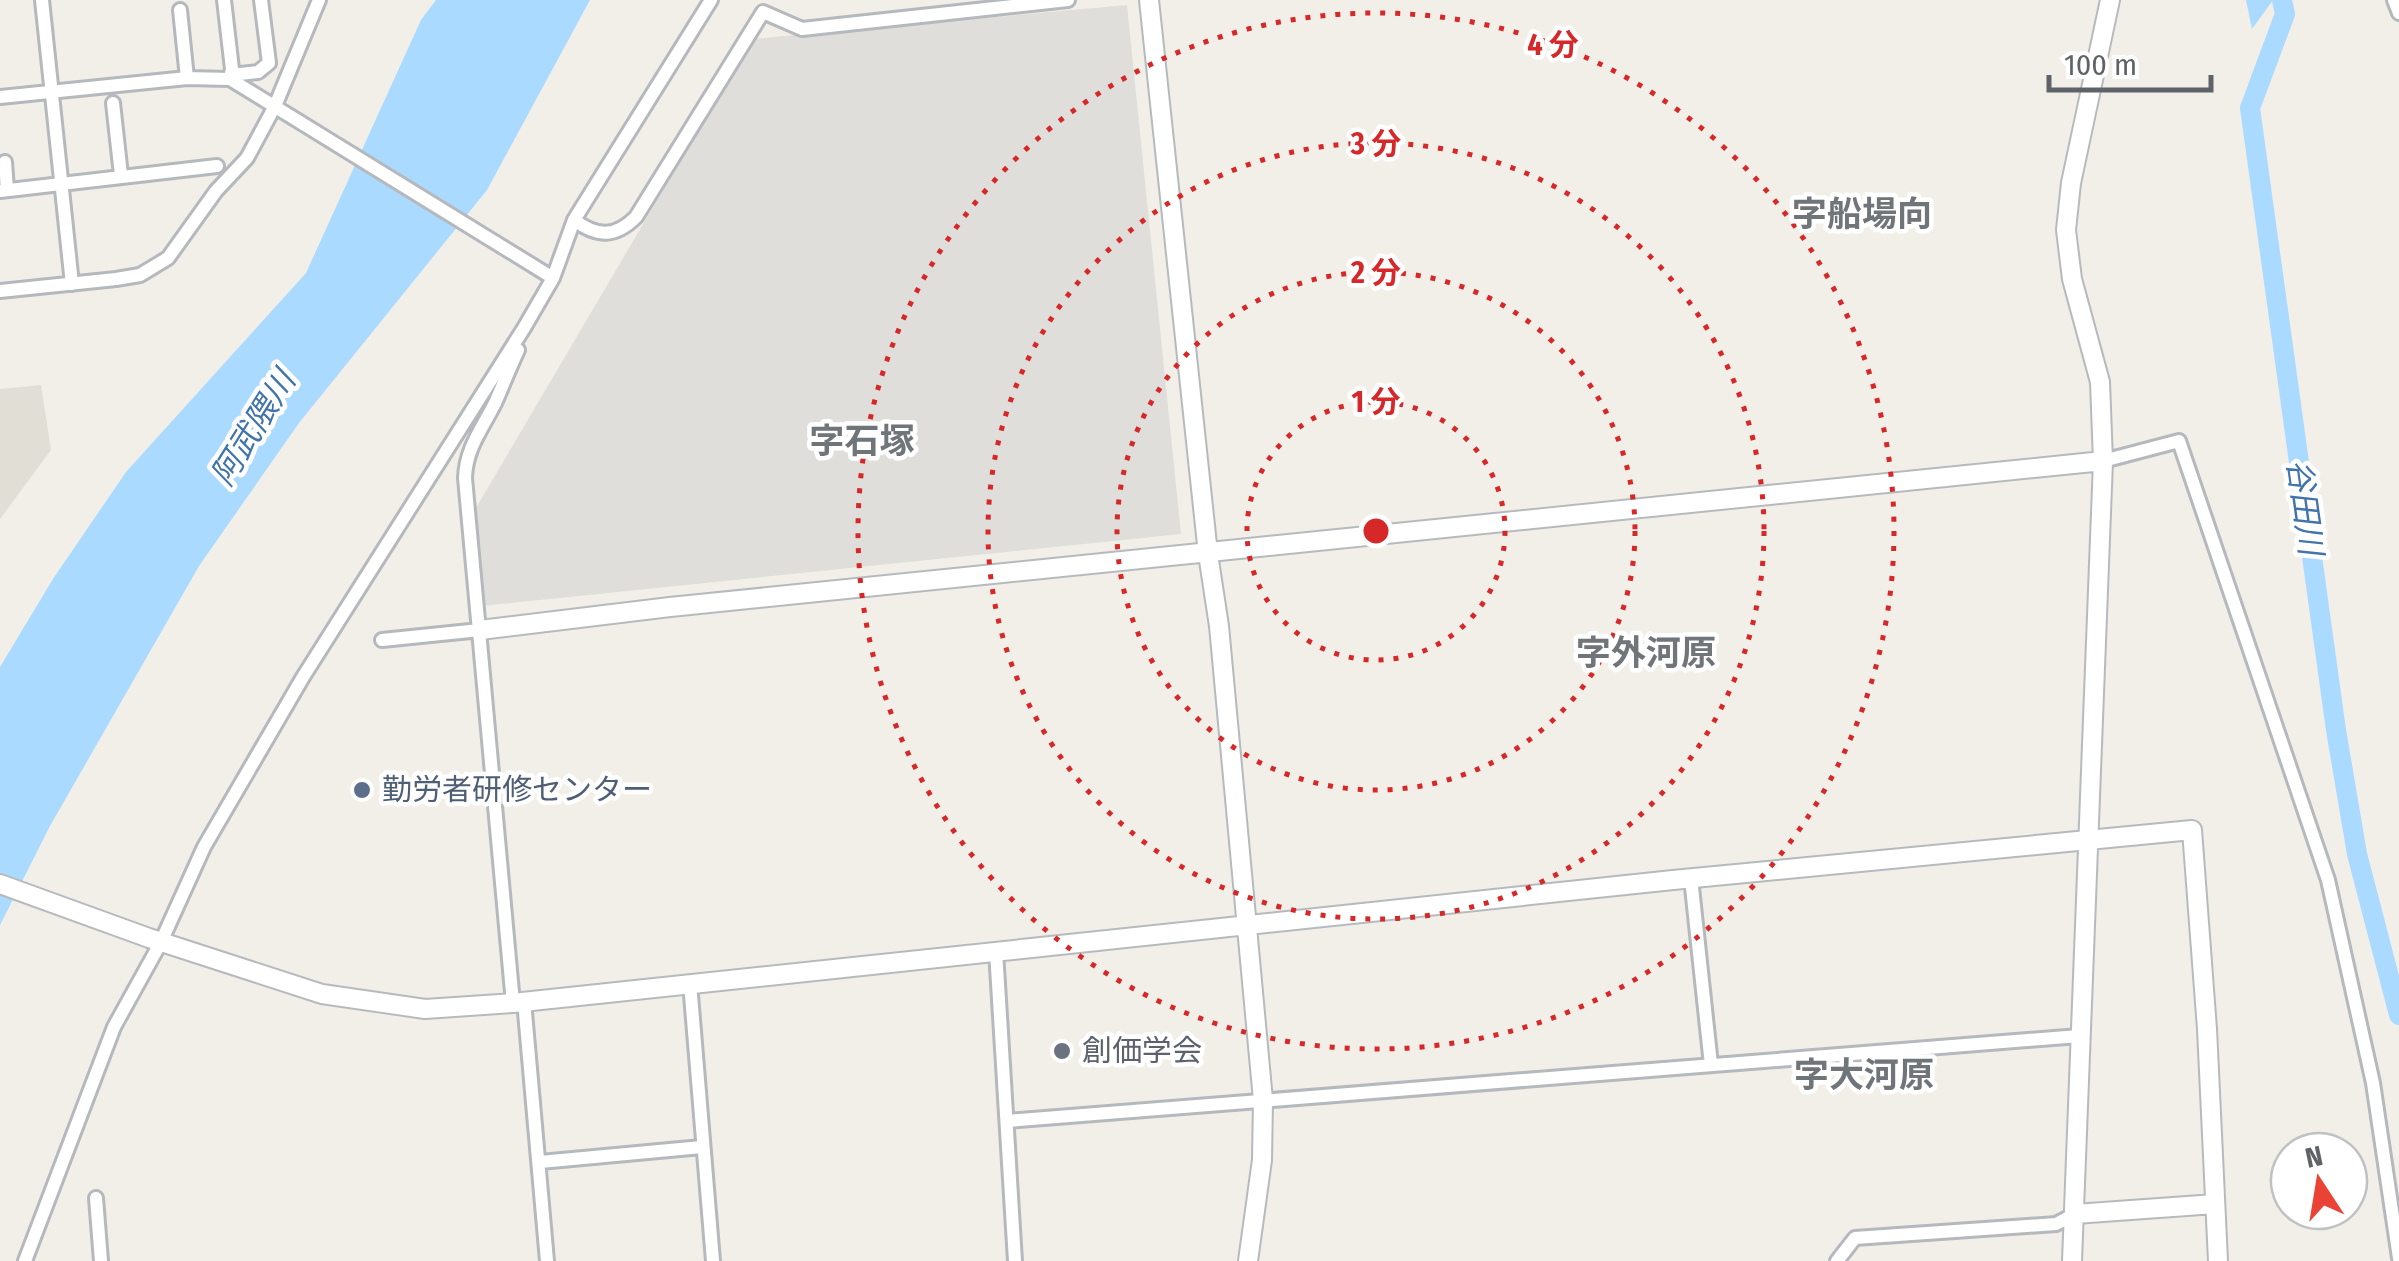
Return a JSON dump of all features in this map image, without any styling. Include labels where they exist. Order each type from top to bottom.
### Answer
[{"type":"street","points":[[42,0],[72,284]]},
{"type":"street","points":[[224,0],[230,77]]},
{"type":"street","points":[[0,97],[258,72],[268,63],[261,0]]},
{"type":"street","points":[[0,291],[140,275],[168,258],[281,111],[319,0]]},
{"type":"street","points":[[24,1261],[114,1027],[204,846],[303,677],[524,328],[574,220],[710,0]]},
{"type":"street","points":[[574,220],[590,231],[609,235],[636,217],[763,12],[802,29],[1068,0]]},
{"type":"street","points":[[1149,0],[1219,626],[1263,1100],[1262,1160],[1248,1261]]},
{"type":"street","points":[[2072,1261],[2102,461],[2100,382],[2072,279],[2066,230],[2071,183],[2110,0]]},
{"type":"street","points":[[2394,0],[2399,13]]},
{"type":"street","points":[[180,10],[188,78]]},
{"type":"street","points":[[230,77],[548,275]]},
{"type":"street","points":[[113,102],[121,176]]},
{"type":"street","points":[[5,162],[4,190],[217,166]]},
{"type":"street","points":[[524,328],[519,347],[466,461],[467,515],[518,1002],[540,1162],[546,1261]]},
{"type":"street","points":[[382,640],[670,607],[2102,461],[2179,440],[2328,880],[2373,1083],[2399,1258]]},
{"type":"street","points":[[0,884],[322,994],[424,1008],[518,1002],[1691,878],[2192,830],[2218,1261]]},
{"type":"street","points":[[1691,878],[1711,1065]]},
{"type":"street","points":[[996,951],[1015,1261]]},
{"type":"street","points":[[690,983],[713,1261]]},
{"type":"street","points":[[1007,1121],[2078,1036]]},
{"type":"street","points":[[540,1162],[702,1147]]},
{"type":"street","points":[[96,1198],[101,1261]]},
{"type":"street","points":[[1837,1261],[1854,1238],[2056,1224],[2075,1214],[2215,1204]]},
{"type":"shaded area","points":[[1127,5],[1181,534],[481,606],[473,513],[752,39]]},
{"type":"shaded area","points":[[41,385],[51,450],[0,519],[0,389]]},
{"type":"water","name":"阿武隈川","points":[[436,0],[590,0],[487,190],[299,423],[199,566],[50,826],[0,925],[0,667],[53,579],[126,472],[306,273],[421,20]]},
{"type":"water","points":[[2246,0],[2273,0],[2252,29]]},
{"type":"waterway","name":"谷田川","points":[[2282,0],[2285,14],[2250,108],[2336,730],[2357,854],[2399,1015]]},
{"type":"place","name":"勤労者研修センター","points":[[362,790]]},
{"type":"place","name":"創価学会","points":[[1062,1051]]},
{"type":"district","name":"字船場向","points":[[1862,214]]},
{"type":"district","name":"字石塚","points":[[862,441]]},
{"type":"district","name":"字外河原","points":[[1646,653]]},
{"type":"district","name":"字大河原","points":[[1864,1075]]}]
